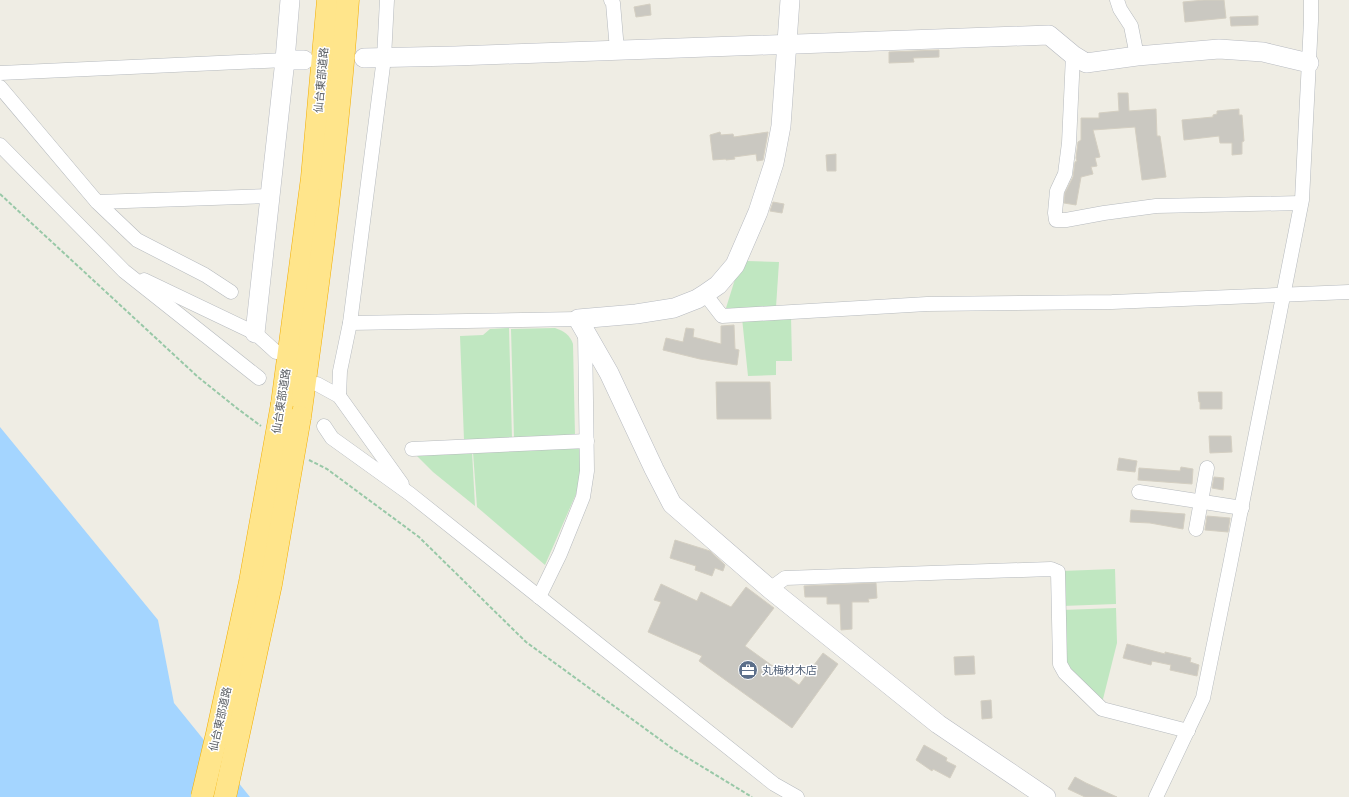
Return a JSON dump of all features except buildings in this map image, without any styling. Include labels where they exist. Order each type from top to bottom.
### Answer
[{"type":"highway","name":"仙台東部道路","points":[[202,797],[250,582],[282,404],[312,178],[328,0]]},
{"type":"highway","name":"仙台東部道路","points":[[225,797],[271,584],[300,417],[332,177],[343,69],[348,0]]},
{"type":"street","points":[[255,333],[285,60],[290,0]]},
{"type":"street","points":[[339,396],[340,370],[350,322],[384,58],[388,0]]},
{"type":"street","points":[[611,0],[613,3],[617,50]]},
{"type":"street","points":[[350,322],[582,324],[674,308],[697,300],[718,285],[735,265],[758,212],[774,163],[782,126],[790,0]]},
{"type":"street","points":[[1117,0],[1120,9],[1131,26],[1137,56]]},
{"type":"street","points":[[1156,797],[1203,698],[1242,508],[1301,203],[1311,21],[1310,0]]},
{"type":"street","points":[[364,58],[1049,35],[1073,55],[1086,63],[1137,56],[1219,49],[1263,52],[1309,63]]},
{"type":"street","points":[[1073,55],[1069,143],[1065,174],[1057,191],[1055,213],[1056,220],[1066,220],[1156,206],[1301,203]]},
{"type":"street","points":[[0,73],[304,60]]},
{"type":"street","points":[[0,87],[97,202],[137,240],[204,275],[231,292]]},
{"type":"street","points":[[0,145],[124,270],[259,378]]},
{"type":"street","points":[[97,202],[270,196]]},
{"type":"street","points":[[124,270],[255,333],[276,352]]},
{"type":"street","points":[[705,294],[722,316],[927,304],[1112,302],[1349,292]]},
{"type":"street","points":[[539,597],[560,553],[583,497],[587,471],[587,441],[582,324]]},
{"type":"street","points":[[582,324],[609,373],[672,504],[770,588],[938,724],[1046,797]]},
{"type":"street","points":[[317,384],[339,396],[410,494]]},
{"type":"street","points":[[324,426],[332,438],[410,494],[774,784],[797,797]]},
{"type":"street","points":[[412,449],[587,441]]},
{"type":"street","points":[[1196,529],[1207,468]]},
{"type":"street","points":[[1140,492],[1242,508]]},
{"type":"street","points":[[770,588],[785,578],[1051,569],[1058,572],[1060,664],[1065,673],[1102,709],[1188,731]]},
{"type":"path","points":[[0,194],[198,377],[262,427]]},
{"type":"path","points":[[304,457],[310,462],[327,469],[419,538],[526,642],[673,748],[752,797]]},
{"type":"green space","points":[[747,261],[779,262],[776,307],[730,310],[726,308],[736,276]]},
{"type":"green space","points":[[791,316],[792,361],[776,361],[776,375],[748,376],[742,318]]},
{"type":"green space","points":[[509,328],[512,439],[464,440],[460,336],[483,335],[490,329]]},
{"type":"green space","points":[[555,328],[566,334],[573,344],[575,436],[514,438],[511,329]]},
{"type":"green space","points":[[576,448],[581,450],[580,478],[576,494],[545,565],[477,507],[473,452]]},
{"type":"green space","points":[[472,452],[475,506],[433,472],[415,454]]},
{"type":"green space","points":[[1115,569],[1116,604],[1062,606],[1061,571]]},
{"type":"green space","points":[[1116,608],[1117,643],[1102,703],[1066,667],[1062,610]]},
{"type":"water","points":[[0,427],[158,620],[174,703],[250,797],[0,797]]},
{"type":"place","name":"丸梅材木店","points":[[748,670]]}]
